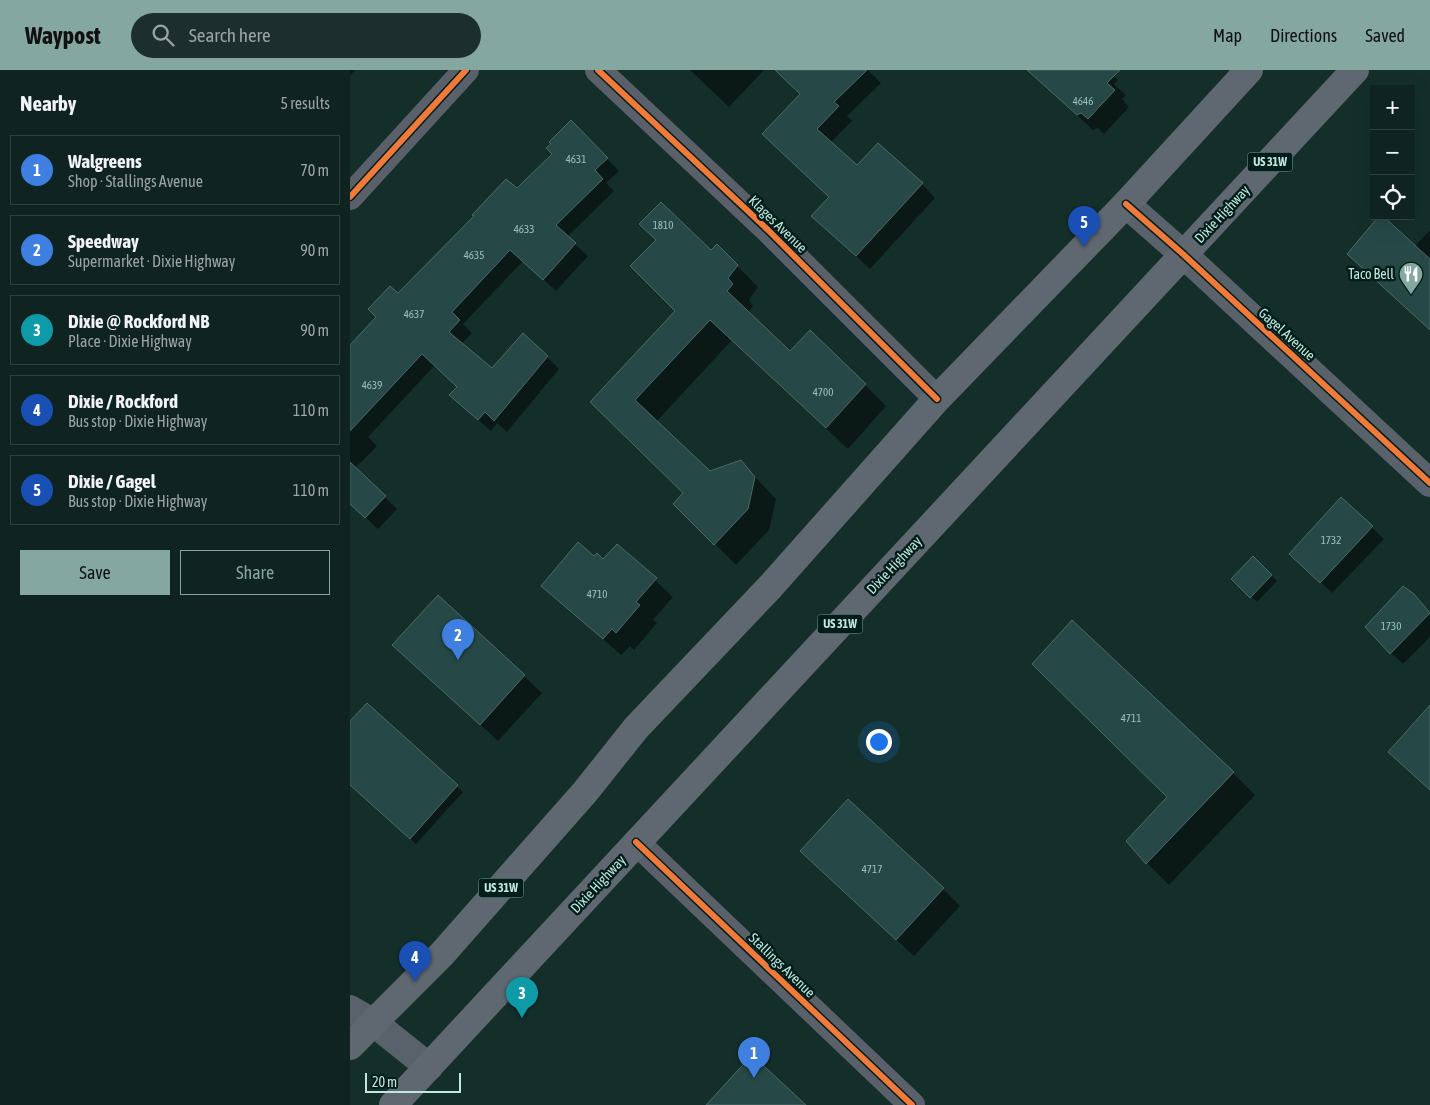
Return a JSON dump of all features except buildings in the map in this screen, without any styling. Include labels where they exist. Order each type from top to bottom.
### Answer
[{"type":"main road","name":"US 31W","points":[[350,1046],[472,921],[585,792],[636,728],[772,586],[937,399],[1126,204],[1249,70]]},
{"type":"main road","name":"Dixie Highway","points":[[393,1105],[1355,70]]},
{"type":"street","points":[[350,197],[466,70]]},
{"type":"street","name":"Klages Avenue","points":[[598,70],[768,230],[937,399]]},
{"type":"street","name":"Gagel Avenue","points":[[1126,204],[1184,255],[1430,483]]},
{"type":"street","name":"Stallings Avenue","points":[[636,842],[912,1105]]},
{"type":"street","points":[[350,1009],[374,1023],[429,1067]]},
{"type":"cycle path","points":[[350,197],[466,70]]},
{"type":"cycle path","points":[[598,70],[768,230],[937,399]]},
{"type":"cycle path","points":[[1126,204],[1184,255],[1430,483]]},
{"type":"cycle path","points":[[636,842],[912,1105]]},
{"type":"place","name":"Dixie / Gagel","points":[[1084,247]]},
{"type":"place","name":"Taco Bell","points":[[1411,295]]},
{"type":"place","name":"Speedway","points":[[458,660]]},
{"type":"place","name":"Dixie / Rockford","points":[[415,982]]},
{"type":"place","name":"Dixie @ Rockford NB","points":[[522,1018]]},
{"type":"place","name":"Walgreens","points":[[754,1078]]}]
